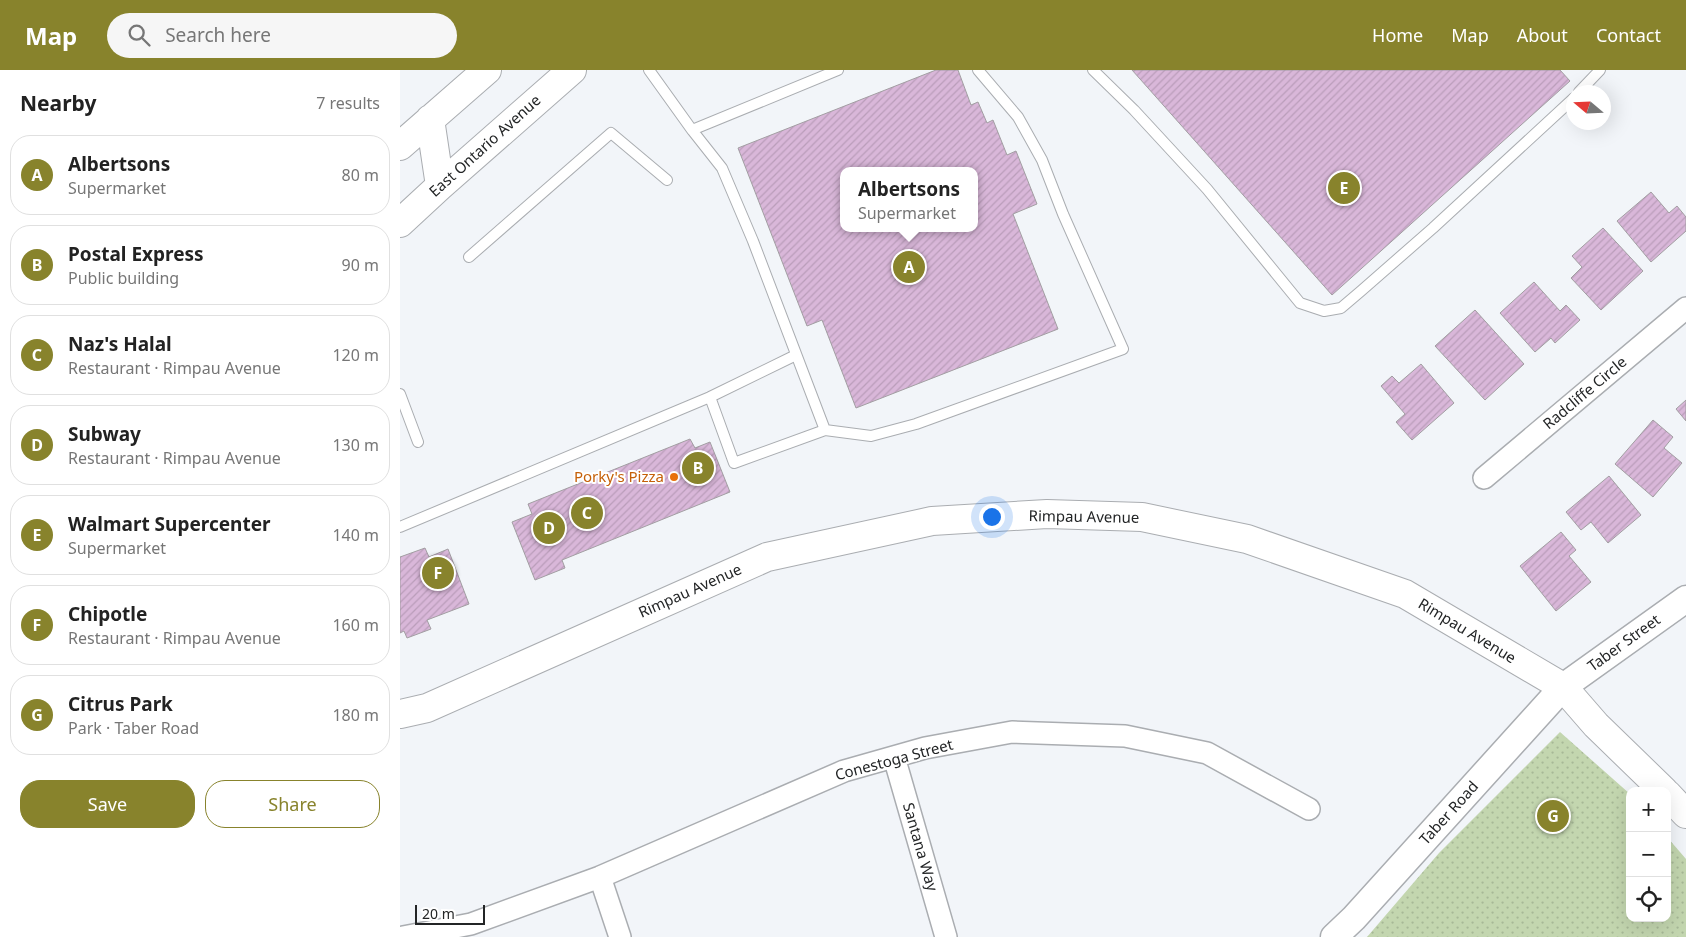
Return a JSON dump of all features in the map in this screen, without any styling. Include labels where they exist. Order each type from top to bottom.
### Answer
[{"type":"main road","points":[[400,146],[487,70]]},
{"type":"main road","name":"East Ontario Avenue","points":[[400,223],[572,70]]},
{"type":"main road","points":[[430,119],[440,186]]},
{"type":"main road","name":"Rimpau Avenue","points":[[400,714],[426,708],[767,557],[932,521],[1047,514],[1142,517],[1248,539],[1405,594],[1562,687],[1596,725],[1660,787]]},
{"type":"main road","points":[[1671,798],[1686,814]]},
{"type":"street","name":"Radcliffe Circle","points":[[1484,478],[1686,308]]},
{"type":"street","name":"Taber Street","points":[[1562,687],[1686,599]]},
{"type":"street","name":"Taber Road","points":[[1334,937],[1354,918],[1562,687]]},
{"type":"street","name":"Conestoga Street","points":[[403,937],[471,924],[600,878],[844,771],[925,748],[1012,732],[1125,736],[1207,753],[1309,809]]},
{"type":"street","name":"Santana Way","points":[[894,757],[946,937]]},
{"type":"street","points":[[600,878],[620,937]]},
{"type":"lane","points":[[649,70],[722,168],[753,241],[825,430]]},
{"type":"lane","points":[[692,130],[838,70]]},
{"type":"lane","points":[[710,396],[734,463],[825,430],[871,436],[916,424],[1123,349],[1063,214],[1042,160],[1018,117],[978,70]]},
{"type":"lane","points":[[1093,70],[1134,110],[1207,189],[1300,303],[1324,310],[1341,308],[1433,228],[1566,105]]},
{"type":"lane","points":[[1586,85],[1600,70]]},
{"type":"lane","points":[[469,257],[611,133],[667,180]]},
{"type":"lane","points":[[400,528],[710,396],[796,356]]},
{"type":"lane","points":[[400,394],[418,442]]},
{"type":"green space","points":[[1560,732],[1626,790],[1626,922],[1671,922],[1671,842],[1686,859],[1686,937],[1367,937],[1439,853]]},
{"type":"building","points":[[936,70],[958,70],[971,105],[978,102],[987,123],[993,120],[1007,155],[1016,151],[1037,204],[1013,214],[1058,329],[856,408],[822,320],[807,326],[738,148]]},
{"type":"building","points":[[1132,70],[1560,70],[1570,81],[1332,295]]},
{"type":"building","points":[[1651,192],[1669,213],[1677,206],[1686,217],[1686,231],[1651,262],[1617,221]]},
{"type":"building","points":[[1603,228],[1643,271],[1601,310],[1571,278],[1582,267],[1572,256]]},
{"type":"building","points":[[1534,282],[1560,311],[1566,305],[1580,320],[1555,343],[1551,338],[1535,352],[1500,313]]},
{"type":"building","points":[[1475,310],[1524,364],[1485,400],[1435,346]]},
{"type":"building","points":[[1421,364],[1454,403],[1412,440],[1396,422],[1405,414],[1381,386],[1392,376],[1399,383]]},
{"type":"building","points":[[1686,400],[1686,421],[1676,409]]},
{"type":"building","points":[[1653,420],[1673,437],[1664,448],[1682,463],[1653,497],[1615,464]]},
{"type":"building","points":[[690,439],[695,448],[710,442],[730,492],[562,560],[565,568],[535,580],[512,522],[532,514],[528,504]]},
{"type":"building","points":[[1609,476],[1641,515],[1608,543],[1591,522],[1581,530],[1566,512]]},
{"type":"building","points":[[1561,532],[1576,550],[1569,556],[1591,582],[1556,611],[1520,566]]},
{"type":"building","points":[[425,548],[429,557],[448,549],[469,604],[427,620],[431,629],[407,638],[404,631],[400,633],[400,557]]},
{"type":"place","name":"Walmart Supercenter","points":[[1344,188]]},
{"type":"place","name":"Albertsons","points":[[909,267]]},
{"type":"place","name":"Postal Express","points":[[698,468]]},
{"type":"place","name":"Porky's Pizza","points":[[674,477]]},
{"type":"place","name":"Naz's Halal","points":[[587,513]]},
{"type":"place","name":"Subway","points":[[549,528]]},
{"type":"place","name":"Chipotle","points":[[438,573]]},
{"type":"place","name":"Citrus Park","points":[[1553,816]]}]
